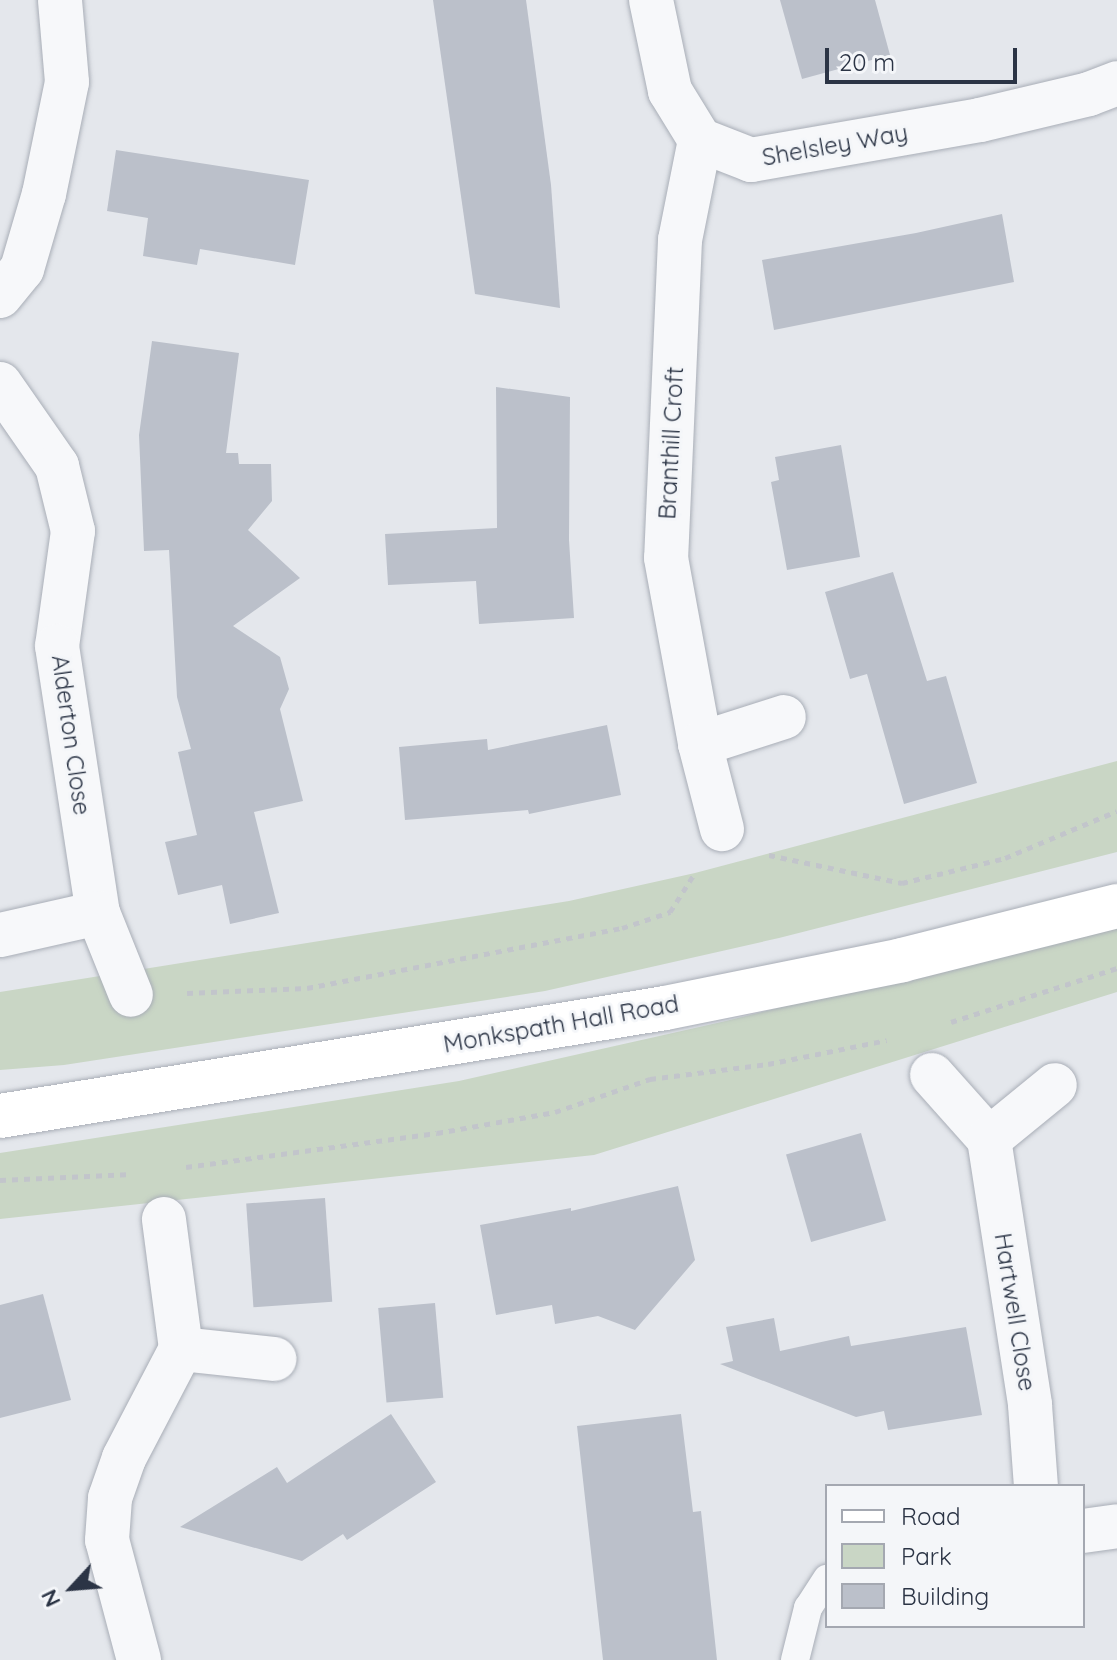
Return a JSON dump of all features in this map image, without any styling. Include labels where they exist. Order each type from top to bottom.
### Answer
[{"type":"street","points":[[0,296],[22,269],[44,194],[67,82],[60,0]]},
{"type":"street","points":[[651,0],[670,91],[700,140]]},
{"type":"street","name":"Shelsley Way","points":[[700,140],[751,160],[980,120],[1089,94],[1117,83]]},
{"type":"street","name":"Branthill Croft","points":[[700,140],[680,240],[666,558],[700,744],[730,839]]},
{"type":"street","name":"Alderton Close","points":[[0,384],[57,466],[73,531],[57,646],[98,913],[131,995]]},
{"type":"street","points":[[700,744],[784,717]]},
{"type":"street","name":"Monkspath Hall Road","points":[[0,1116],[665,1008],[902,960],[1117,906]]},
{"type":"street","points":[[0,935],[98,913]]},
{"type":"street","points":[[932,1075],[989,1139],[1055,1085]]},
{"type":"street","name":"Hartwell Close","points":[[989,1139],[1030,1405],[1036,1484]]},
{"type":"street","points":[[139,1660],[107,1540],[110,1498],[124,1458],[181,1349],[164,1219]]},
{"type":"street","points":[[181,1349],[274,1359]]},
{"type":"street","points":[[1085,1531],[1117,1526]]},
{"type":"lane","points":[[795,1660],[808,1608],[825,1582]]},
{"type":"path","points":[[131,995],[307,988],[622,928],[670,912],[695,873],[730,839],[902,883],[1005,858],[1117,811]]},
{"type":"path","points":[[941,1026],[1117,968]]},
{"type":"path","points":[[170,1169],[511,1120],[555,1112],[650,1079],[768,1064],[898,1038]]},
{"type":"path","points":[[0,1180],[138,1173],[164,1219]]},
{"type":"green space","points":[[1117,761],[1117,852],[779,938],[545,991],[64,1065],[0,1070],[0,992],[569,901],[695,873]]},
{"type":"green space","points":[[1117,922],[1117,992],[594,1155],[0,1219],[0,1153],[459,1081],[726,1021]]},
{"type":"building","points":[[433,0],[526,0],[551,185],[560,308],[475,294]]},
{"type":"building","points":[[780,0],[875,0],[890,55],[802,79]]},
{"type":"building","points":[[116,150],[309,180],[295,265],[200,249],[197,265],[143,256],[148,218],[107,211]]},
{"type":"building","points":[[1002,214],[1014,282],[774,330],[762,260],[916,233]]},
{"type":"building","points":[[152,341],[239,353],[226,453],[238,453],[239,464],[271,464],[272,501],[248,530],[300,578],[233,626],[280,657],[289,689],[280,709],[303,801],[254,812],[279,913],[230,924],[222,885],[178,895],[165,842],[197,835],[178,752],[191,749],[177,697],[169,550],[144,551],[139,435]]},
{"type":"building","points":[[496,387],[570,397],[569,540],[574,618],[479,624],[476,581],[388,585],[385,534],[497,528]]},
{"type":"building","points":[[841,445],[860,557],[787,570],[771,482],[779,480],[775,457]]},
{"type":"building","points":[[893,572],[927,681],[946,676],[977,783],[904,804],[867,674],[850,679],[825,592]]},
{"type":"building","points":[[607,725],[621,795],[529,814],[528,810],[405,820],[399,747],[487,739],[488,750]]},
{"type":"building","points":[[861,1133],[886,1220],[811,1242],[786,1154]]},
{"type":"building","points":[[678,1186],[695,1260],[635,1330],[598,1316],[555,1324],[552,1305],[496,1315],[480,1225],[571,1208],[571,1211]]},
{"type":"building","points":[[325,1198],[332,1302],[253,1307],[246,1204]]},
{"type":"building","points":[[43,1294],[71,1400],[0,1418],[0,1305]]},
{"type":"building","points":[[435,1303],[443,1398],[386,1403],[378,1308]]},
{"type":"building","points":[[774,1318],[780,1351],[849,1336],[851,1346],[966,1327],[982,1415],[888,1430],[884,1411],[856,1417],[720,1364],[733,1361],[726,1327]]},
{"type":"building","points":[[391,1414],[436,1482],[347,1540],[343,1534],[302,1561],[180,1527],[277,1467],[287,1483]]},
{"type":"building","points":[[681,1414],[693,1512],[701,1511],[717,1660],[603,1660],[577,1426]]}]
